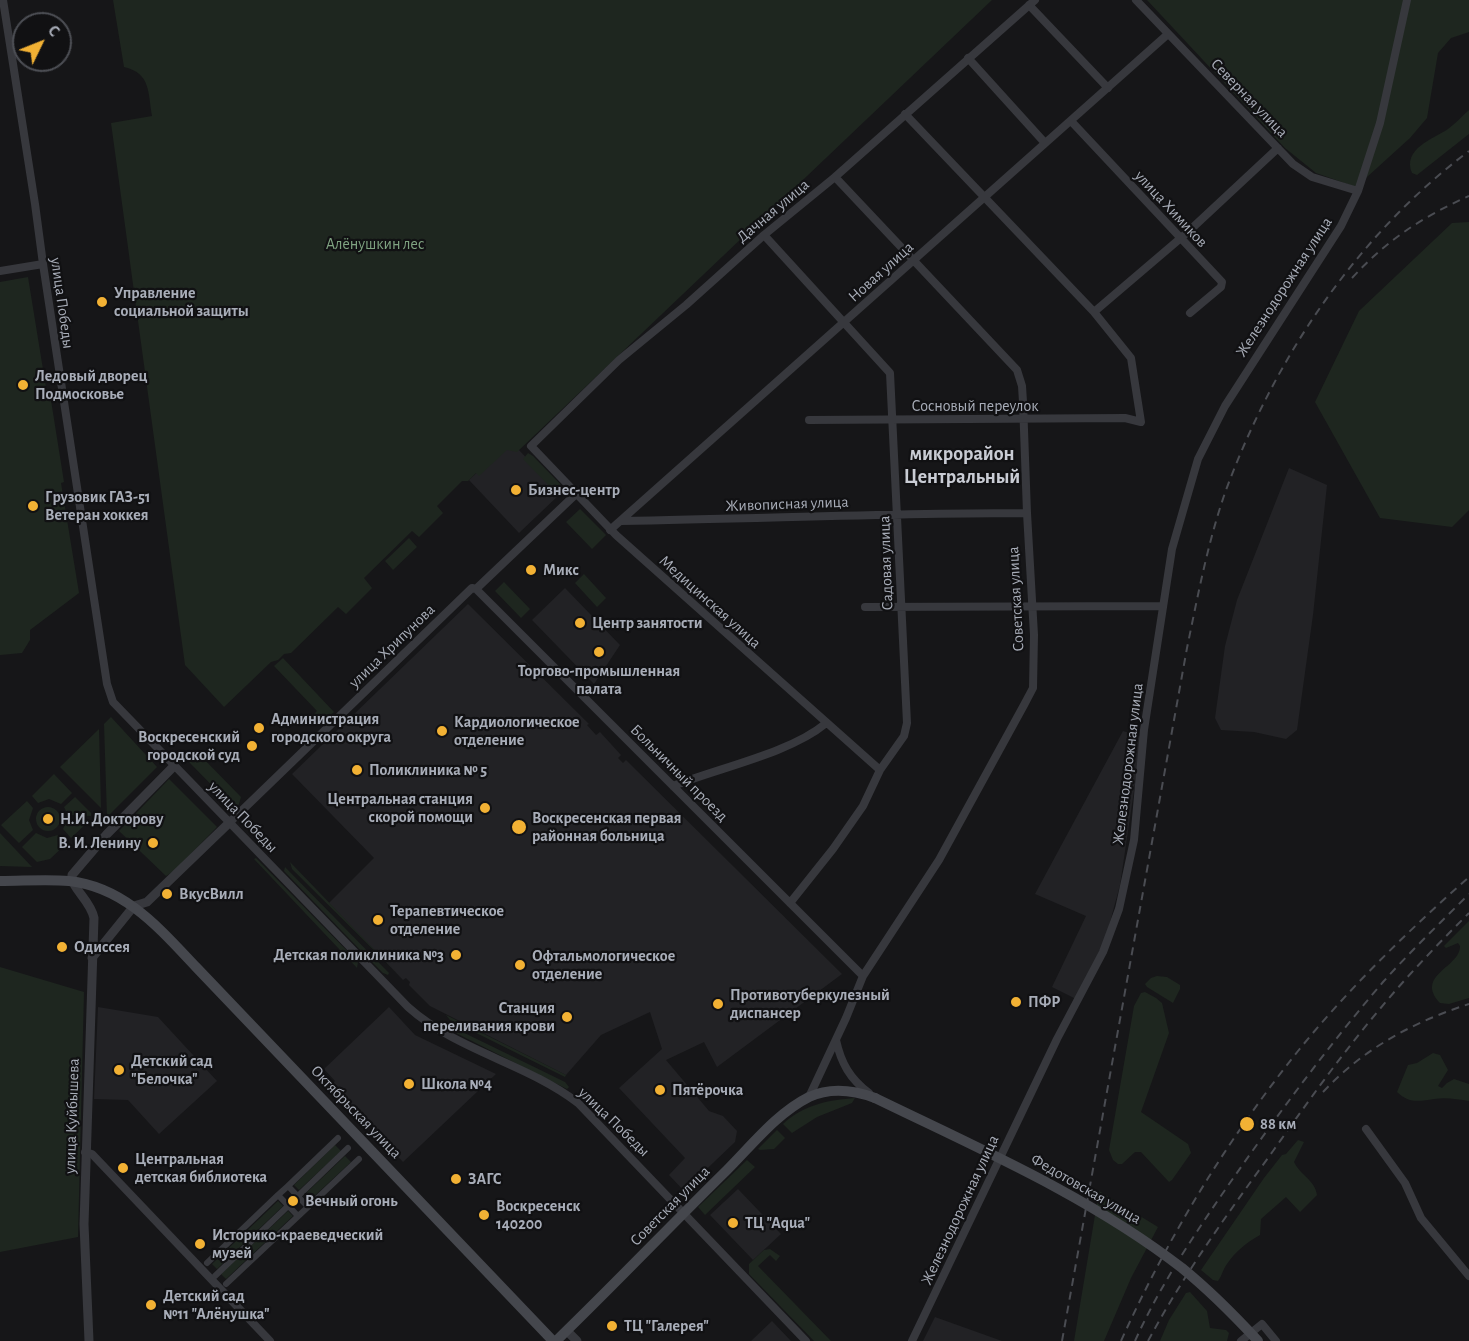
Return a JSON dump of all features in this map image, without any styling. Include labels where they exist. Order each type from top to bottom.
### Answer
[{"type":"main road","name":"Октябрьская улица","points":[[0,881],[71,881],[98,888],[134,906],[154,923],[554,1341]]},
{"type":"main road","name":"Советская улица","points":[[554,1341],[567,1331],[784,1114],[808,1097],[827,1091],[847,1090],[875,1098]]},
{"type":"main road","name":"Федотовская улица","points":[[875,1098],[1043,1180],[1130,1232],[1199,1283],[1258,1341]]},
{"type":"street","name":"улица Победы","points":[[3,0],[110,696],[117,708],[422,1019],[449,1037],[569,1096],[586,1110],[806,1341]]},
{"type":"street","name":"Северная улица","points":[[1136,0],[1293,164],[1312,177],[1358,191]]},
{"type":"street","name":"Железнодорожная улица","points":[[912,1341],[1051,1049],[1103,952],[1119,909],[1134,840],[1144,730],[1163,606],[1177,527],[1198,459],[1210,433],[1245,372],[1341,226],[1358,191],[1380,123],[1407,0]]},
{"type":"street","points":[[1032,3],[1108,88]]},
{"type":"street","name":"Дачная улица","points":[[531,447],[619,360],[835,177],[1032,3]]},
{"type":"street","name":"Новая улица","points":[[610,530],[1168,34]]},
{"type":"street","points":[[968,58],[1045,143]]},
{"type":"street","points":[[904,114],[1094,312],[1180,238],[1278,148]]},
{"type":"street","name":"улица Химиков","points":[[1071,121],[1222,282],[1221,287],[1190,313]]},
{"type":"street","name":"Советская улица","points":[[808,1097],[836,1040],[863,976],[939,860],[1033,688],[1034,635],[1022,386],[1017,370],[835,177]]},
{"type":"street","name":"Садовая улица","points":[[764,235],[890,373],[907,723],[904,736],[880,770],[875,784],[857,815],[790,903]]},
{"type":"street","points":[[0,271],[43,264]]},
{"type":"street","name":"Сосновый переулок","points":[[809,420],[1125,418],[1141,422],[1131,358],[1094,312]]},
{"type":"street","name":"Медицинская улица","points":[[531,447],[610,530],[825,724],[880,770]]},
{"type":"street","name":"улица Хрипунова","points":[[230,822],[472,588],[476,589],[576,494]]},
{"type":"street","name":"Живописная улица","points":[[621,521],[815,518],[898,513],[1027,513]]},
{"type":"street","name":"Больничный проезд","points":[[476,589],[863,976]]},
{"type":"street","points":[[865,608],[1163,606]]},
{"type":"street","points":[[673,786],[776,750],[799,740],[825,724]]},
{"type":"street","points":[[71,881],[72,872],[174,766]]},
{"type":"street","points":[[92,958],[134,906],[147,902],[230,822]]},
{"type":"street","name":"улица Куйбышева","points":[[71,881],[85,898],[92,910],[93,918],[84,1224],[89,1341]]},
{"type":"street","points":[[836,1040],[847,1072],[875,1098]]},
{"type":"street","points":[[1366,1129],[1405,1183],[1421,1218],[1469,1276]]},
{"type":"street","points":[[207,1263],[338,1138]]},
{"type":"street","points":[[298,1196],[348,1148]]},
{"type":"street","points":[[85,1152],[92,1154],[270,1341]]},
{"type":"street","points":[[226,1284],[358,1159]]},
{"type":"street","points":[[288,1186],[308,1207]]},
{"type":"street","points":[[278,1195],[298,1216]]},
{"type":"street","points":[[215,1276],[288,1206]]},
{"type":"street","points":[[1241,1341],[1262,1324],[1276,1341]]},
{"type":"street","points":[[567,1331],[577,1341]]},
{"type":"shaded area","points":[[505,446],[519,450],[560,494],[519,533],[469,480]]},
{"type":"shaded area","points":[[1289,468],[1327,485],[1313,615],[1297,730],[1286,739],[1254,732],[1221,730],[1215,718],[1225,646],[1237,600]]},
{"type":"shaded area","points":[[565,588],[620,645],[594,684],[532,620]]},
{"type":"shaded area","name":"Воскресенская первая районная больница","points":[[468,604],[589,724],[587,725],[596,735],[600,732],[621,755],[618,758],[623,763],[626,760],[842,974],[717,1067],[704,1042],[666,1060],[709,1111],[723,1116],[737,1131],[735,1142],[692,1183],[694,1185],[686,1193],[669,1175],[685,1158],[619,1088],[662,1049],[650,1012],[601,1035],[566,1075],[430,1006],[409,985],[410,982],[406,978],[403,980],[329,903],[374,858],[292,774]]},
{"type":"shaded area","points":[[1123,731],[1142,737],[1120,885],[1103,948],[1076,999],[1052,987],[1086,916],[1035,894]]},
{"type":"shaded area","points":[[98,1007],[158,1017],[217,1081],[159,1134],[128,1100],[94,1099]]},
{"type":"shaded area","name":"Школа №4","points":[[389,1007],[415,1035],[496,1074],[403,1162],[331,1086],[335,1081],[324,1069]]},
{"type":"shaded area","points":[[738,1189],[781,1234],[753,1260],[710,1215]]},
{"type":"shaded area","points":[[935,1317],[1002,1341],[923,1341]]},
{"type":"shaded area","points":[[772,1321],[791,1341],[751,1341]]},
{"type":"green space","name":"Алёнушкин лес","points":[[113,0],[992,0],[517,452],[507,450],[479,476],[476,473],[468,481],[462,481],[437,506],[443,513],[419,537],[412,531],[364,578],[372,588],[346,614],[338,607],[291,653],[284,654],[278,660],[271,662],[224,707],[185,665],[111,123],[152,116],[149,92],[144,79],[133,70],[124,67]]},
{"type":"green space","points":[[1147,0],[1469,0],[1469,32],[1451,38],[1438,53],[1427,118],[1410,138],[1356,187],[1316,173],[1285,148]]},
{"type":"green space","points":[[1469,110],[1469,134],[1417,175],[1412,173],[1411,157],[1415,151],[1448,129]]},
{"type":"green space","points":[[1469,222],[1469,510],[1452,527],[1380,518],[1315,402],[1359,311],[1452,223]]},
{"type":"green space","name":"Ледовый дворец Подмосковье","points":[[28,277],[47,394],[50,394],[64,482],[61,483],[79,593],[30,630],[30,640],[22,653],[0,655],[0,282]]},
{"type":"green space","points":[[528,453],[563,487],[562,493],[556,493],[523,459]]},
{"type":"green space","points":[[580,509],[606,535],[592,549],[566,522]]},
{"type":"green space","points":[[409,538],[417,547],[393,570],[385,561]]},
{"type":"green space","points":[[584,574],[606,598],[597,607],[575,583]]},
{"type":"green space","points":[[504,582],[530,609],[521,618],[495,591]]},
{"type":"green space","points":[[283,658],[334,712],[321,724],[310,722],[312,721],[310,718],[317,711],[274,666]]},
{"type":"green space","points":[[111,717],[157,767],[107,817],[104,724]]},
{"type":"green space","points":[[99,729],[101,808],[60,767]]},
{"type":"green space","points":[[196,755],[200,755],[241,797],[235,809],[189,762]]},
{"type":"green space","points":[[54,774],[72,793],[61,804],[49,799],[38,803],[32,796]]},
{"type":"green space","points":[[169,779],[217,827],[174,871],[166,876],[119,831]]},
{"type":"green space","points":[[75,797],[91,813],[91,816],[68,815],[64,807]]},
{"type":"green space","points":[[27,801],[33,808],[29,820],[33,830],[19,843],[1,825]]},
{"type":"green space","points":[[48,807],[57,810],[60,819],[57,828],[48,831],[39,828],[36,819],[39,810]]},
{"type":"green space","points":[[67,820],[89,821],[71,838],[63,829]]},
{"type":"green space","points":[[0,833],[32,867],[0,866]]},
{"type":"green space","points":[[36,833],[47,838],[58,835],[66,844],[50,859],[37,862],[22,847]]},
{"type":"green space","points":[[256,858],[358,962],[357,968],[254,859]]},
{"type":"green space","points":[[290,862],[397,973],[292,869]]},
{"type":"green space","points":[[285,867],[389,973],[388,975],[366,956],[284,871]]},
{"type":"green space","points":[[1469,921],[1469,998],[1449,1004],[1440,1003],[1433,993],[1432,985],[1435,978],[1454,960],[1460,946],[1458,943],[1446,948],[1444,946]]},
{"type":"green space","points":[[0,967],[84,992],[78,1237],[0,1252]]},
{"type":"green space","points":[[1157,976],[1167,977],[1180,985],[1173,1003],[1145,984]]},
{"type":"green space","points":[[1145,992],[1162,1003],[1169,1033],[1141,1112],[1188,1144],[1191,1153],[1169,1182],[1141,1152],[1135,1152],[1122,1164],[1118,1164],[1113,1160],[1109,1150],[1134,1006],[1141,993]]},
{"type":"green space","points":[[446,1015],[566,1075],[565,1077],[450,1020]]},
{"type":"green space","points":[[446,1024],[565,1082],[569,1087],[567,1089],[452,1031]]},
{"type":"green space","points":[[1433,1053],[1440,1055],[1448,1070],[1438,1086],[1442,1088],[1454,1079],[1469,1084],[1469,1101],[1443,1098],[1415,1101],[1397,1092],[1408,1065],[1417,1063]]},
{"type":"green space","points":[[855,1098],[852,1103],[817,1117],[792,1133],[783,1124],[807,1108],[835,1100]]},
{"type":"green space","points":[[777,1130],[785,1138],[774,1149],[758,1149]]},
{"type":"green space","points":[[1298,1140],[1304,1142],[1294,1162],[1313,1185],[1317,1195],[1300,1212],[1286,1197],[1261,1219],[1260,1235],[1234,1255],[1218,1281],[1213,1280],[1201,1270],[1264,1178],[1282,1155],[1286,1154]]},
{"type":"green space","points":[[335,1145],[341,1151],[299,1190],[294,1185]]},
{"type":"green space","points":[[345,1156],[351,1162],[309,1201],[304,1195]]},
{"type":"green space","points":[[747,1160],[755,1167],[705,1215],[698,1207]]},
{"type":"green space","points":[[1099,1191],[1158,1227],[1131,1278],[1104,1341],[1074,1341]]},
{"type":"green space","points":[[278,1201],[283,1206],[217,1269],[212,1264]]},
{"type":"green space","points":[[288,1211],[293,1216],[226,1279],[221,1274]]},
{"type":"green space","points":[[770,1249],[780,1256],[776,1261],[770,1255],[758,1266],[831,1341],[814,1341],[749,1274],[749,1264],[764,1250]]},
{"type":"green space","points":[[1190,1292],[1207,1311],[1210,1328],[1226,1330],[1229,1333],[1227,1341],[1160,1341],[1169,1320],[1186,1293]]},
{"type":"railway","points":[[1062,1341],[1187,648],[1199,588],[1226,490],[1269,393],[1295,347],[1324,303],[1355,261],[1390,221],[1469,151]]},
{"type":"railway","points":[[1352,278],[1378,252],[1406,231],[1436,212],[1469,196]]},
{"type":"railway","points":[[1121,1341],[1158,1264],[1200,1190],[1272,1085],[1317,1028],[1358,982],[1469,877]]},
{"type":"railway","points":[[1135,1341],[1156,1298],[1194,1236],[1288,1102],[1383,982],[1469,894]]},
{"type":"railway","points":[[1148,1341],[1207,1244],[1311,1097],[1401,985],[1469,913]]},
{"type":"railway","points":[[1323,1092],[1355,1063],[1390,1039],[1428,1019],[1469,1004]]},
{"type":"place","name":"Управление социальной защиты","points":[[102,302]]},
{"type":"place","name":"Ледовый дворец Подмосковье","points":[[23,385]]},
{"type":"place","name":"Бизнес-центр","points":[[516,490]]},
{"type":"place","name":"Грузовик ГАЗ-51 Ветеран хоккея","points":[[33,506]]},
{"type":"place","name":"Микс","points":[[531,570]]},
{"type":"place","name":"Центр занятости","points":[[580,623]]},
{"type":"place","name":"Торгово-промышленная палата","points":[[599,652]]},
{"type":"place","name":"Администрация городского округа","points":[[259,728]]},
{"type":"place","name":"Кардиологическое отделение","points":[[442,731]]},
{"type":"place","name":"Воскресенский городской суд","points":[[252,746]]},
{"type":"place","name":"Поликлиника № 5","points":[[357,770]]},
{"type":"place","name":"Центральная станция скорой помощи","points":[[485,808]]},
{"type":"place","name":"Н.И. Докторову","points":[[48,819]]},
{"type":"place","name":"Воскресенская первая районная больница","points":[[519,827]]},
{"type":"place","name":"В. И. Ленину","points":[[153,843]]},
{"type":"place","name":"ВкусВилл","points":[[167,894]]},
{"type":"place","name":"Терапевтическое отделение","points":[[378,920]]},
{"type":"place","name":"Одиссея","points":[[62,947]]},
{"type":"place","name":"Детская поликлиника №3","points":[[456,955]]},
{"type":"place","name":"Офтальмологическое отделение","points":[[520,965]]},
{"type":"place","name":"ПФР","points":[[1016,1002]]},
{"type":"place","name":"Противотуберкулезный диспансер","points":[[718,1004]]},
{"type":"place","name":"Станция переливания крови","points":[[567,1017]]},
{"type":"place","name":"Детский сад \"Белочка\"","points":[[119,1070]]},
{"type":"place","name":"Школа №4","points":[[409,1084]]},
{"type":"place","name":"Пятёрочка","points":[[660,1090]]},
{"type":"place","name":"88 км","points":[[1247,1124]]},
{"type":"place","name":"Центральная детская библиотека","points":[[123,1168]]},
{"type":"place","name":"ЗАГС","points":[[456,1179]]},
{"type":"place","name":"Вечный огонь","points":[[293,1201]]},
{"type":"place","name":"Воскресенск 140200","points":[[484,1215]]},
{"type":"place","name":"ТЦ \"Aqua\"","points":[[733,1223]]},
{"type":"place","name":"Историко-краеведческий музей","points":[[200,1244]]},
{"type":"place","name":"Детский сад №11 \"Алёнушка\"","points":[[151,1305]]},
{"type":"place","name":"ТЦ \"Галерея\"","points":[[612,1326]]},
{"type":"district","name":"микрорайон Центральный","points":[[962,466]]}]
